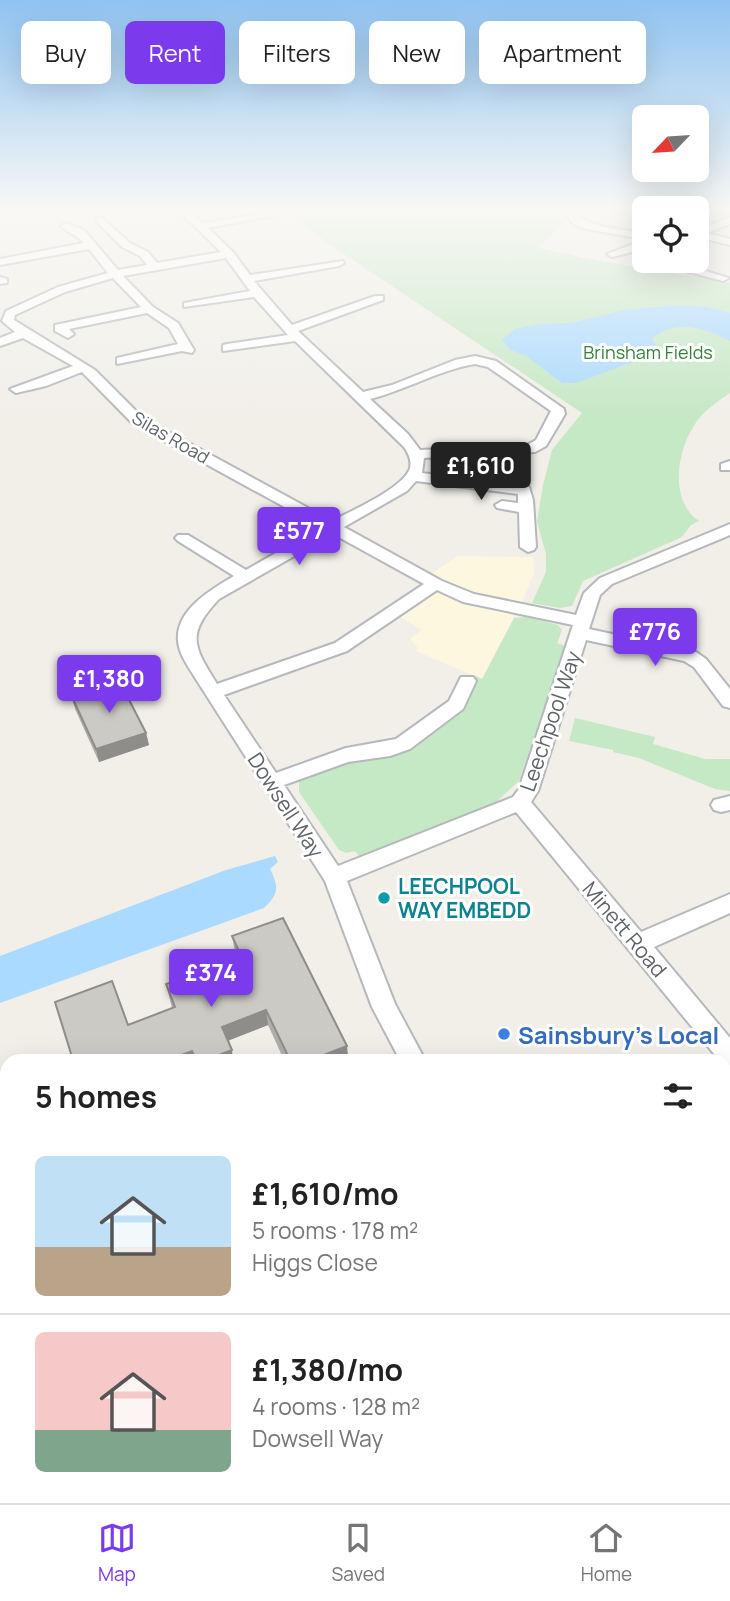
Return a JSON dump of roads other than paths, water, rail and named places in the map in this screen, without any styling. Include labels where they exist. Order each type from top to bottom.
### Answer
[{"type":"street","points":[[0,342],[22,334],[8,321],[5,313],[54,290],[105,277]]},
{"type":"street","points":[[120,277],[149,309],[174,326],[187,348],[121,361]]},
{"type":"street","points":[[258,277],[247,279],[294,334],[403,437],[416,454],[418,467],[415,477],[524,490],[527,495],[524,508],[528,547]]},
{"type":"street","points":[[188,305],[257,293]]},
{"type":"street","points":[[227,348],[294,334],[379,298]]},
{"type":"street","points":[[68,334],[59,328],[149,309]]},
{"type":"street","name":"Silas Road","points":[[22,334],[83,368],[102,382],[138,421],[436,583],[469,598],[690,656],[700,663],[730,702]]},
{"type":"street","points":[[361,397],[475,360],[492,364],[557,409],[558,414],[541,443],[530,450],[416,454]]},
{"type":"street","points":[[16,388],[41,383],[83,368]]},
{"type":"street","name":"Dowsell Way","points":[[411,1054],[384,1007],[349,910],[334,877],[213,692],[186,644],[185,632],[194,613],[213,595],[402,488],[415,477]]},
{"type":"street","points":[[502,505],[524,508]]},
{"type":"street","name":"Leechpool Way","points":[[334,877],[520,802],[528,791],[592,593],[606,581],[730,529]]},
{"type":"street","points":[[183,538],[245,576]]},
{"type":"street","points":[[213,692],[341,647],[436,583]]},
{"type":"street","points":[[272,782],[346,755],[390,749],[403,744],[456,705],[467,681]]},
{"type":"street","name":"Minett Road","points":[[520,802],[728,1054]]},
{"type":"street","points":[[638,944],[730,904]]},
{"type":"water","points":[[677,305],[706,307],[730,313],[730,341],[700,329],[671,329],[652,339],[658,349],[652,355],[576,383],[562,383],[526,356],[509,349],[502,340],[515,329],[539,324],[570,323],[624,310]]},
{"type":"water","points":[[275,856],[278,862],[270,869],[276,890],[273,899],[264,908],[0,1003],[0,956],[226,870]]},
{"type":"place","name":"LEECHPOOL WAY EMBEDD","points":[[384,898]]},
{"type":"place","name":"Sainsbury's Local","points":[[504,1034]]},
{"type":"park label","name":"Brinsham Fields","points":[[648,352]]}]
